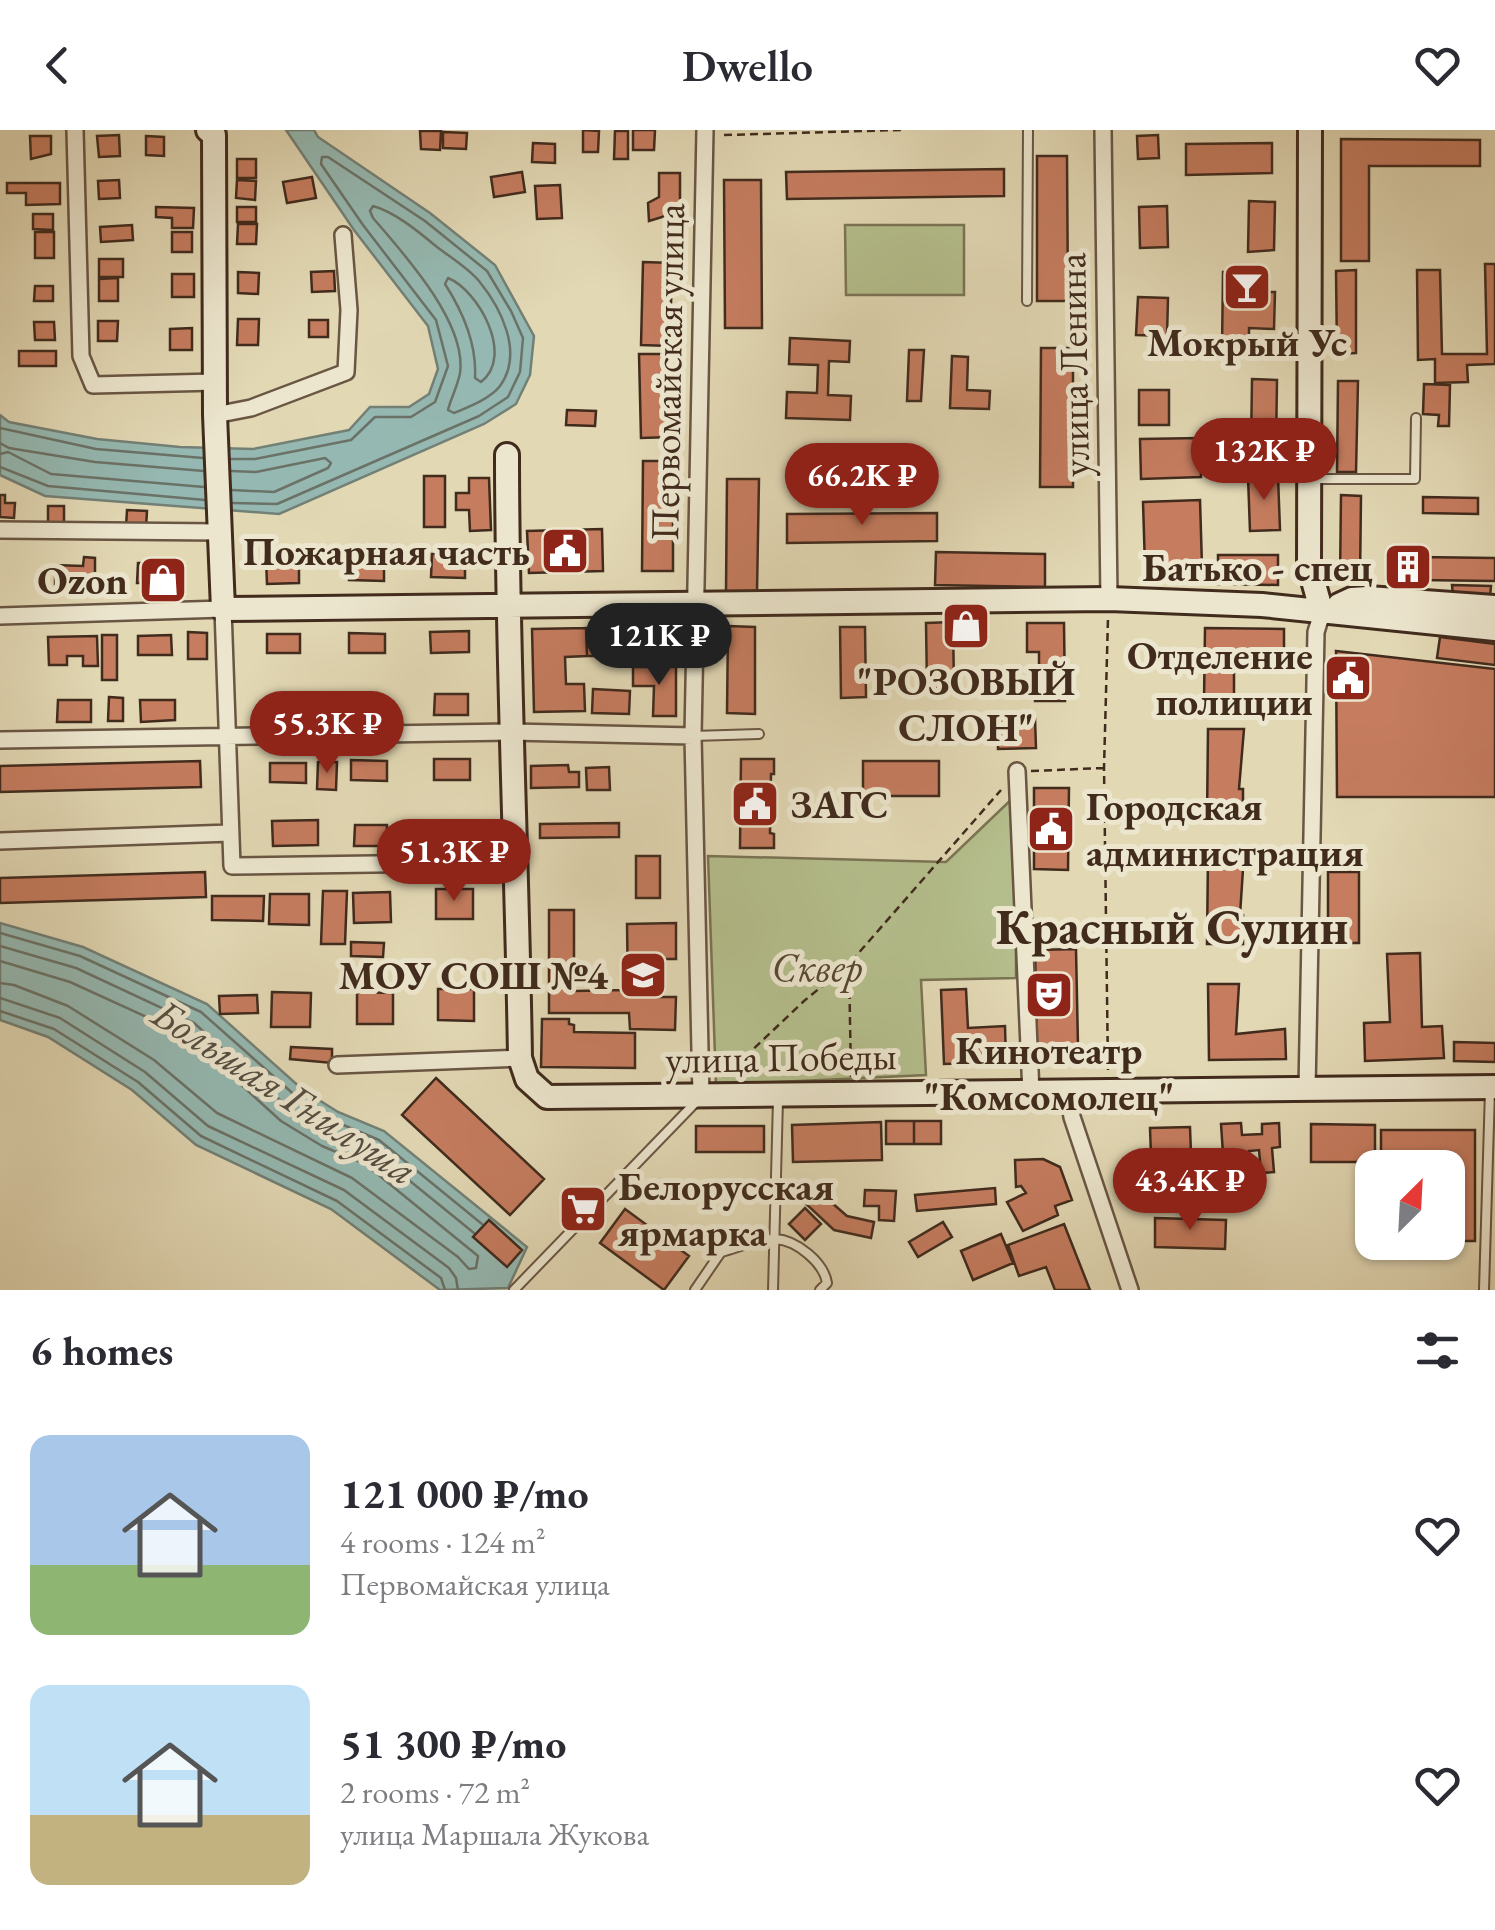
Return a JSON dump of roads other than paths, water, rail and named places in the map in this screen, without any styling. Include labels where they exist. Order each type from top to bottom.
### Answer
[{"type":"main road","points":[[1310,130],[1309,566],[1322,613]]},
{"type":"main road","points":[[212,132],[215,416],[223,609],[1109,598],[1262,604],[1495,629]]},
{"type":"main road","points":[[508,454],[507,605],[518,862],[520,1058]]},
{"type":"main road","points":[[1322,613],[1352,599],[1368,598],[1495,606]]},
{"type":"main road","name":"улица Победы","points":[[520,1058],[527,1079],[547,1096],[1492,1087]]},
{"type":"street","points":[[75,130],[81,356],[93,385],[216,382]]},
{"type":"street","name":"Первомайская улица","points":[[702,1096],[692,736],[704,130]]},
{"type":"street","name":"улица Ленина","points":[[1103,130],[1109,598]]},
{"type":"street","points":[[215,416],[251,408],[346,372],[349,310],[344,235]]},
{"type":"street","points":[[0,530],[219,524]]},
{"type":"street","points":[[0,616],[223,609],[232,866],[518,862]]},
{"type":"street","points":[[1307,1090],[1316,632],[1322,613]]},
{"type":"street","points":[[0,740],[511,732],[692,736]]},
{"type":"street","points":[[1017,772],[1031,1092]]},
{"type":"street","points":[[0,841],[230,833]]},
{"type":"street","points":[[338,1064],[520,1058]]},
{"type":"street","points":[[1068,1092],[1072,1116],[1130,1290]]},
{"type":"lane","points":[[1027,300],[1028,130]]},
{"type":"lane","points":[[1308,479],[1415,479],[1416,418]]},
{"type":"lane","points":[[692,736],[759,734]]},
{"type":"lane","points":[[1484,1290],[1492,1087]]},
{"type":"lane","points":[[772,1290],[778,1095]]},
{"type":"lane","points":[[514,1290],[702,1096]]},
{"type":"lane","points":[[695,1290],[721,1252],[776,1239],[798,1248],[825,1270],[827,1283],[820,1290]]},
{"type":"water","points":[[286,130],[314,130],[318,137],[430,213],[495,265],[534,336],[530,375],[516,404],[484,424],[279,514],[45,496],[0,475],[0,415],[9,422],[97,439],[253,449],[349,430],[370,407],[409,407],[429,394],[438,369],[428,326],[354,230]]},
{"type":"water","name":"Большая Гнилуша","points":[[0,923],[83,947],[207,1004],[303,1090],[338,1112],[384,1131],[527,1247],[508,1288],[440,1290],[331,1209],[196,1145],[132,1090],[48,1037],[0,1020]]},
{"type":"place","name":"Мокрый Ус","points":[[1247,287]]},
{"type":"place","name":"Пожарная часть","points":[[565,551]]},
{"type":"place","name":"Батько - спец","points":[[1408,567]]},
{"type":"place","name":"Ozon","points":[[163,580]]},
{"type":"place","name":"\"РОЗОВЫЙ СЛОН\"","points":[[966,626]]},
{"type":"place","name":"Отделение полиции","points":[[1348,678]]},
{"type":"place","name":"ЗАГС","points":[[755,804]]},
{"type":"place","name":"Городская администрация","points":[[1051,829]]},
{"type":"place","name":"МОУ СОШ №4","points":[[643,975]]},
{"type":"place","name":"Кинотеатр \"Комсомолец\"","points":[[1049,995]]},
{"type":"place","name":"Белорусская ярмарка","points":[[583,1209]]},
{"type":"district","name":"Красный Сулин","points":[[1172,926]]},
{"type":"park label","name":"Сквер","points":[[817,967]]}]
